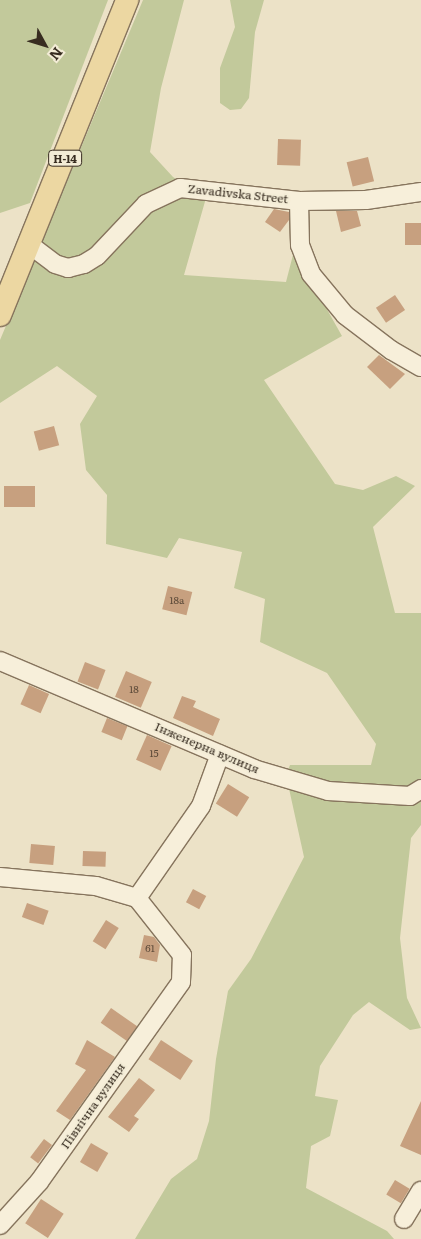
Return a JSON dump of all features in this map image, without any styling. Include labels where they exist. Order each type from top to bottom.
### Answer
[{"type":"main road","name":"Н-14","points":[[0,314],[30,245],[127,0]]},
{"type":"street","name":"Zavadivska Street","points":[[30,245],[55,264],[68,268],[84,264],[97,256],[146,204],[180,188],[299,201],[366,200],[421,192]]},
{"type":"street","points":[[299,201],[300,245],[310,274],[345,315],[391,350],[421,367]]},
{"type":"street","name":"Інженерна вулиця","points":[[0,662],[254,769],[328,791],[410,796],[421,789]]},
{"type":"street","points":[[0,877],[96,886],[137,898],[201,806],[220,754]]},
{"type":"street","name":"Північна вулиця","points":[[0,1225],[39,1182],[180,982],[182,955],[137,898]]},
{"type":"street","points":[[404,1219],[421,1191]]},
{"type":"green space","points":[[0,0],[108,0],[30,203],[0,213]]},
{"type":"green space","points":[[143,0],[184,0],[161,88],[150,152],[173,177],[206,198],[184,275],[286,282],[294,251],[342,336],[264,380],[335,484],[363,490],[396,476],[415,486],[373,527],[395,613],[421,613],[421,825],[411,838],[400,938],[407,998],[421,1028],[410,1030],[369,1002],[353,1015],[320,1066],[315,1096],[338,1100],[330,1136],[311,1146],[306,1188],[387,1231],[394,1239],[135,1239],[171,1179],[197,1159],[209,1121],[216,1059],[228,991],[251,959],[304,857],[286,775],[290,765],[371,765],[376,744],[327,673],[260,642],[265,599],[234,588],[242,552],[179,538],[167,558],[106,544],[107,495],[86,470],[80,424],[97,396],[57,366],[0,403],[0,340]]},
{"type":"green space","points":[[230,0],[264,0],[255,32],[249,98],[241,109],[230,110],[220,103],[220,68],[235,27]]},
{"type":"building","points":[[278,139],[301,140],[300,166],[277,165]]},
{"type":"building","points":[[368,157],[374,181],[353,187],[347,162]]},
{"type":"building","points":[[274,209],[289,212],[289,220],[280,232],[265,222]]},
{"type":"building","points":[[336,211],[357,211],[361,226],[341,232]]},
{"type":"building","points":[[405,223],[421,223],[421,245],[405,245]]},
{"type":"building","points":[[395,295],[405,310],[386,323],[376,308]]},
{"type":"building","points":[[379,355],[405,374],[390,389],[367,367]]},
{"type":"building","points":[[54,426],[59,445],[39,451],[34,431]]},
{"type":"building","points":[[4,486],[35,486],[35,507],[4,507]]},
{"type":"building","points":[[168,586],[192,592],[186,615],[162,609]]},
{"type":"building","points":[[85,662],[106,670],[98,689],[77,682]]},
{"type":"building","points":[[126,671],[152,682],[141,708],[115,697]]},
{"type":"building","points":[[29,685],[49,694],[41,713],[20,704]]},
{"type":"building","points":[[182,696],[196,701],[193,707],[220,719],[213,736],[173,718]]},
{"type":"building","points":[[107,718],[127,726],[122,740],[101,732]]},
{"type":"building","points":[[147,735],[172,746],[161,771],[136,760]]},
{"type":"building","points":[[228,784],[249,797],[237,817],[216,804]]},
{"type":"building","points":[[31,844],[55,846],[53,865],[29,863]]},
{"type":"building","points":[[83,851],[106,852],[105,867],[82,866]]},
{"type":"building","points":[[193,889],[206,896],[199,909],[186,902]]},
{"type":"building","points":[[27,903],[49,911],[43,925],[22,917]]},
{"type":"building","points":[[106,920],[119,928],[105,949],[93,941]]},
{"type":"building","points":[[144,935],[154,937],[160,945],[157,962],[139,958]]},
{"type":"building","points":[[111,1008],[137,1026],[127,1041],[101,1023]]},
{"type":"building","points":[[87,1040],[115,1057],[70,1120],[56,1111],[86,1070],[75,1064]]},
{"type":"building","points":[[161,1040],[193,1061],[180,1080],[148,1059]]},
{"type":"building","points":[[139,1078],[155,1090],[134,1116],[139,1119],[129,1132],[108,1117]]},
{"type":"building","points":[[421,1101],[421,1155],[400,1146]]},
{"type":"building","points":[[44,1139],[52,1145],[38,1163],[30,1157]]},
{"type":"building","points":[[91,1143],[108,1153],[97,1172],[80,1162]]},
{"type":"building","points":[[395,1180],[410,1189],[401,1203],[386,1195]]},
{"type":"building","points":[[41,1199],[64,1214],[48,1238],[25,1223]]}]
